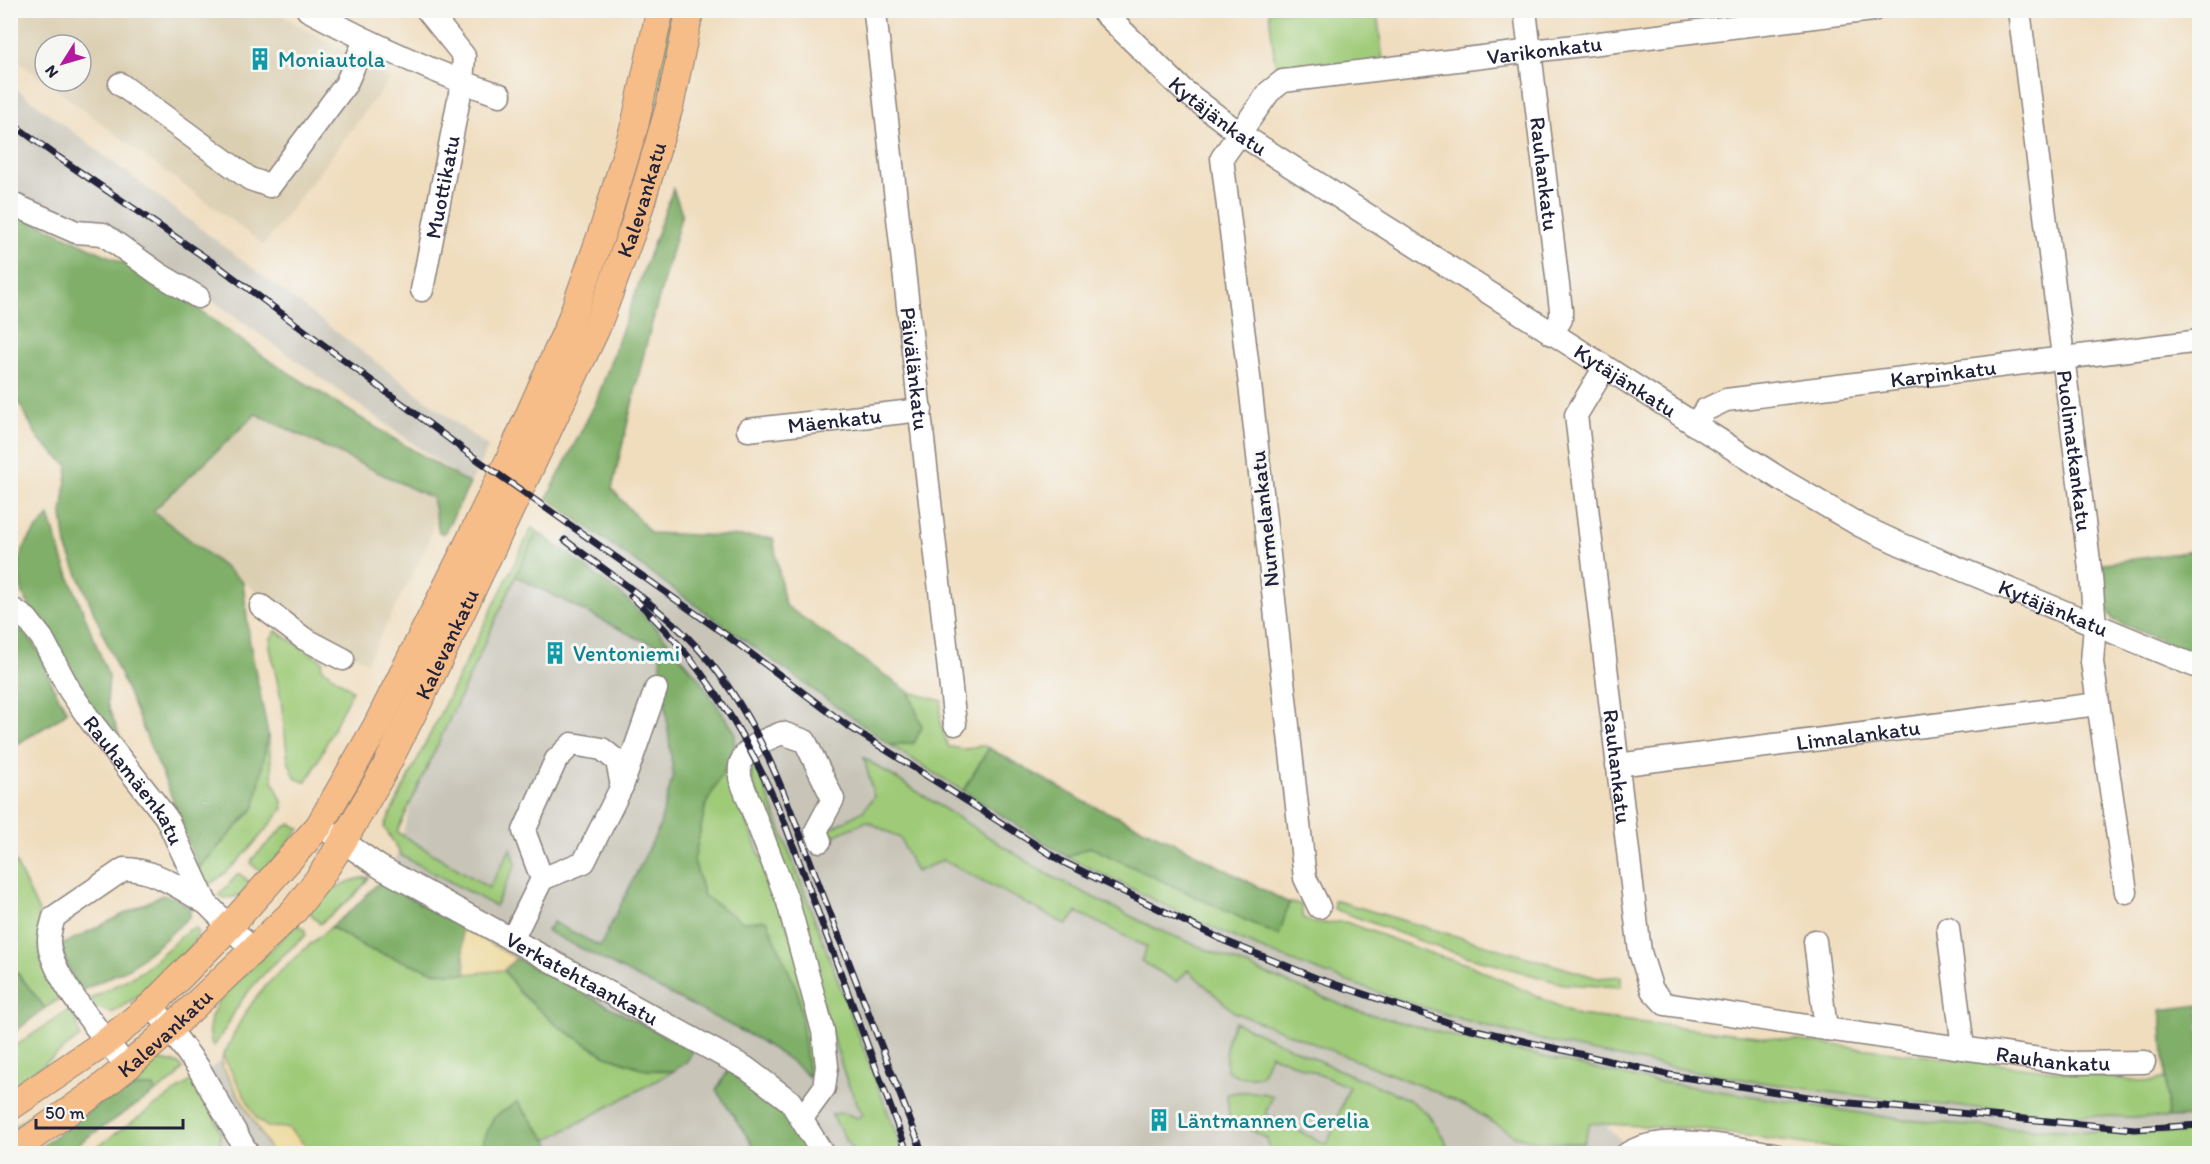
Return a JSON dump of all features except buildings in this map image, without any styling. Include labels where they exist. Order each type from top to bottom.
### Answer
[{"type":"main road","name":"Kalevankatu","points":[[10,1107],[107,1041],[152,1005],[229,927],[319,826],[376,727],[464,552],[510,458],[568,325],[605,224],[635,124],[660,10]]},
{"type":"main road","name":"Kalevankatu","points":[[10,1153],[127,1067],[170,1029],[294,910],[320,877],[343,841],[383,772],[423,693],[596,329],[634,226],[670,105],[690,10]]},
{"type":"street","points":[[308,10],[340,18],[365,40],[462,83],[500,95]]},
{"type":"street","name":"Muottikatu","points":[[422,290],[462,83],[464,56],[426,10]]},
{"type":"street","name":"Kytäjänkatu","points":[[1101,10],[1183,90],[1239,133],[1782,480],[1861,526],[1940,562],[2199,668]]},
{"type":"street","name":"Rauhankatu","points":[[1525,10],[1562,310],[1552,334]]},
{"type":"street","name":"Varikonkatu","points":[[1239,133],[1269,92],[1283,81],[1873,10]]},
{"type":"street","name":"Puolimatkankatu","points":[[2019,10],[2064,358],[2095,625],[2092,662],[2126,892]]},
{"type":"street","name":"Päivälänkatu","points":[[876,11],[955,724]]},
{"type":"street","points":[[120,84],[250,179],[270,186],[345,84],[365,40]]},
{"type":"street","name":"Nurmelankatu","points":[[1239,133],[1222,158],[1250,381],[1305,878],[1319,907]]},
{"type":"street","points":[[10,203],[76,232],[103,234],[159,274],[198,297]]},
{"type":"street","name":"Karpinkatu","points":[[1695,425],[1705,410],[1726,400],[2199,341]]},
{"type":"street","name":"Rauhankatu","points":[[1605,367],[1576,415],[1640,952],[1652,990],[1665,1004],[1826,1029],[2068,1063],[2144,1062]]},
{"type":"street","name":"Mäenkatu","points":[[748,430],[921,410]]},
{"type":"street","points":[[261,606],[303,638],[343,659]]},
{"type":"street","name":"Rauhamäenkatu","points":[[14,610],[27,619],[42,638],[70,691],[90,720],[166,817],[206,903],[253,950]]},
{"type":"street","points":[[503,943],[542,879],[584,862],[622,786],[656,689]]},
{"type":"street","name":"Linnalankatu","points":[[1617,765],[2098,704]]},
{"type":"street","points":[[802,1118],[824,1088],[827,1066],[823,1030],[788,902],[740,778],[741,762],[761,741],[782,733],[805,741],[833,799],[816,831],[820,841]]},
{"type":"street","points":[[542,879],[524,831],[556,760],[572,744],[602,749],[617,761],[622,786]]},
{"type":"street","name":"Verkatehtaankatu","points":[[319,826],[380,867],[503,943],[746,1068],[790,1101],[823,1154]]},
{"type":"street","points":[[127,1067],[76,1000],[53,962],[49,941],[54,917],[124,869],[137,869],[160,876],[206,903]]},
{"type":"street","name":"Rauhankatu","points":[[1948,928],[1963,1047]]},
{"type":"street","points":[[1815,940],[1826,1029]]},
{"type":"street","points":[[152,1005],[198,1067],[248,1154]]},
{"type":"street","points":[[1627,1154],[1649,1144],[1691,1142],[1774,1154]]},
{"type":"shaded area","points":[[10,11],[275,11],[390,79],[264,245],[61,93],[93,93],[93,33],[33,33],[33,72],[11,56]]},
{"type":"shaded area","points":[[10,84],[488,447],[470,484],[164,266],[11,194]]},
{"type":"shaded area","points":[[256,414],[432,498],[436,515],[427,546],[367,662],[299,625],[153,511]]},
{"type":"shaded area","points":[[579,520],[890,745],[1067,857],[1237,939],[1449,1015],[1642,1062],[1802,1090],[1944,1105],[2107,1117],[2200,1117],[2199,1132],[2105,1132],[2006,1128],[1905,1120],[1636,1078],[1354,1010],[1154,928],[1050,876],[1077,900],[1593,1112],[1633,1153],[148,1154],[160,1106],[224,1058],[387,888],[430,739],[534,538],[631,605],[559,548]]},
{"type":"green space","points":[[671,11],[681,11],[637,182],[585,329],[523,455]]},
{"type":"green space","points":[[1269,11],[1377,11],[1383,61],[1276,73]]},
{"type":"green space","points":[[673,189],[682,213],[645,349],[612,489],[651,533],[773,538],[785,605],[909,692],[922,727],[914,743],[890,745],[547,498],[596,402]]},
{"type":"green space","points":[[10,210],[155,278],[270,361],[470,484],[444,534],[439,532],[432,498],[256,414],[153,511],[243,582],[250,644],[268,733],[255,807],[198,869],[171,795],[66,546],[62,514],[68,466],[39,440],[16,397],[11,381]]},
{"type":"green space","points":[[49,516],[64,563],[109,677],[107,703],[126,753],[107,731],[24,597],[19,572],[22,552],[32,535]]},
{"type":"green space","points":[[532,528],[537,531],[397,832],[489,888],[511,848],[516,864],[495,906],[402,856],[384,827]]},
{"type":"green space","points":[[537,531],[622,595],[656,628],[697,676],[735,732],[734,752],[706,804],[694,860],[704,896],[743,922],[767,920],[798,993],[809,1077],[791,1061],[757,1039],[547,931],[553,922],[600,946],[659,828],[673,775],[659,645],[637,638],[515,576]]},
{"type":"green space","points":[[2199,550],[2199,657],[2113,620],[2106,608],[2099,564]]},
{"type":"green space","points":[[17,626],[42,656],[52,685],[67,711],[60,718],[11,748],[11,627]]},
{"type":"green space","points":[[276,631],[323,661],[321,667],[352,690],[312,773],[305,782],[296,779],[288,761],[281,699],[270,647],[271,638]]},
{"type":"green space","points":[[909,692],[942,701],[941,724],[949,747],[965,749],[982,746],[989,748],[963,791],[890,745],[914,743],[922,727]]},
{"type":"green space","points":[[268,733],[273,781],[283,809],[227,872],[206,886],[198,869],[255,807]]},
{"type":"green space","points":[[989,748],[1085,802],[1173,842],[1289,903],[1279,936],[1090,847],[1067,857],[963,791]]},
{"type":"green space","points":[[864,758],[1047,874],[1154,928],[1354,1010],[1468,1040],[1636,1078],[1905,1120],[2006,1128],[2105,1132],[2199,1132],[2199,1153],[1877,1154],[1695,1129],[1590,1123],[1583,1143],[1539,1142],[1515,1136],[1470,1108],[1436,1092],[1234,1012],[1188,970],[1177,982],[1141,961],[1147,947],[1077,912],[1067,925],[943,860],[916,872],[900,838],[867,821],[829,838],[825,832],[863,811],[874,797]]},
{"type":"green space","points":[[755,762],[903,1153],[854,1153],[831,1114],[844,1113],[857,1118],[863,1115],[847,1082],[753,782],[751,771]]},
{"type":"green space","points":[[726,767],[799,958],[818,1059],[809,1077],[798,993],[743,922],[704,896],[694,860],[706,804]]},
{"type":"green space","points":[[291,824],[300,829],[263,874],[251,864],[252,859],[284,827]]},
{"type":"green space","points":[[1090,847],[1278,935],[1289,903],[1301,904],[1303,917],[1308,920],[1318,923],[1346,922],[1438,956],[1467,964],[1578,1015],[2150,1082],[2166,1078],[2168,1118],[2053,1114],[1882,1099],[1711,1074],[1579,1049],[1513,1033],[1395,998],[1289,960],[1216,929],[1067,857]]},
{"type":"green space","points":[[10,851],[39,912],[40,953],[44,970],[61,998],[45,1008],[11,965]]},
{"type":"green space","points":[[239,873],[254,886],[240,896],[224,898],[219,895]]},
{"type":"green space","points":[[369,877],[353,897],[320,924],[309,912],[320,899],[335,888]]},
{"type":"green space","points":[[380,881],[461,927],[466,974],[435,972],[368,949],[331,927],[354,908]]},
{"type":"green space","points":[[162,895],[176,898],[190,908],[190,916],[129,968],[83,990],[77,987],[59,946]]},
{"type":"green space","points":[[1334,900],[1598,978],[1621,976],[1621,987],[1563,984],[1442,949],[1334,909]]},
{"type":"green space","points":[[297,924],[304,929],[306,935],[253,986],[238,1006],[218,1041],[214,1046],[212,1045],[209,1030],[211,1017],[220,998]]},
{"type":"green space","points":[[331,927],[368,949],[435,972],[466,974],[504,970],[519,992],[556,1025],[604,1055],[646,1070],[674,1071],[547,1140],[517,1102],[481,1147],[506,1153],[320,1154],[310,1151],[288,1128],[267,1127],[257,1119],[223,1056],[240,1022],[258,995],[281,970]]},
{"type":"green space","points":[[196,928],[198,931],[194,942],[175,965],[122,1007],[112,1013],[96,1007],[90,999],[141,972],[189,930]]},
{"type":"green space","points":[[516,958],[693,1051],[687,1061],[674,1071],[647,1070],[604,1055],[556,1025],[519,992],[504,970]]},
{"type":"green space","points":[[11,965],[45,1008],[10,1035]]},
{"type":"green space","points":[[2199,1005],[2199,1117],[2168,1118],[2161,1010]]},
{"type":"green space","points":[[69,1010],[77,1022],[80,1037],[11,1089],[11,1049]]},
{"type":"green space","points":[[1235,1022],[1408,1099],[1427,1113],[1445,1140],[1449,1153],[1271,1153],[1267,1139],[1229,1117],[1227,1094],[1250,1092],[1273,1096],[1265,1114],[1327,1145],[1349,1087],[1270,1054],[1262,1075],[1244,1077],[1231,1073],[1227,1070],[1226,1051],[1229,1033]]},
{"type":"green space","points":[[159,1060],[177,1063],[183,1068],[176,1078],[156,1092],[153,1087],[121,1087],[152,1063]]},
{"type":"green space","points":[[728,1071],[766,1095],[785,1116],[811,1153],[758,1153],[716,1090]]},
{"type":"green space","points":[[192,1080],[218,1125],[220,1144],[217,1153],[88,1153]]},
{"type":"green space","points":[[121,1087],[154,1087],[156,1092],[64,1153],[31,1154]]},
{"type":"green space","points":[[67,1090],[72,1094],[11,1139],[11,1128]]},
{"type":"green space","points":[[517,1102],[553,1151],[506,1153],[481,1147],[493,1118]]},
{"type":"sand","points":[[461,927],[516,958],[504,970],[466,974]]},
{"type":"sand","points":[[223,1056],[257,1119],[267,1127],[288,1128],[310,1150],[320,1153],[272,1153],[221,1065]]},
{"type":"railway","points":[[10,122],[222,269],[468,453],[726,635],[845,724],[1063,862],[1225,941],[1316,978],[1459,1026],[1670,1075],[1839,1102],[2135,1129],[2200,1125]]},
{"type":"railway","points":[[565,540],[677,627],[710,662],[746,715],[787,801],[923,1154]]},
{"type":"railway","points":[[631,596],[680,646],[701,673],[739,730],[771,792],[908,1154]]},
{"type":"place","name":"Moniautola","points":[[260,59]]},
{"type":"place","name":"Ventoniemi","points":[[555,653]]},
{"type":"place","name":"Läntmannen Cerelia","points":[[1159,1120]]}]
